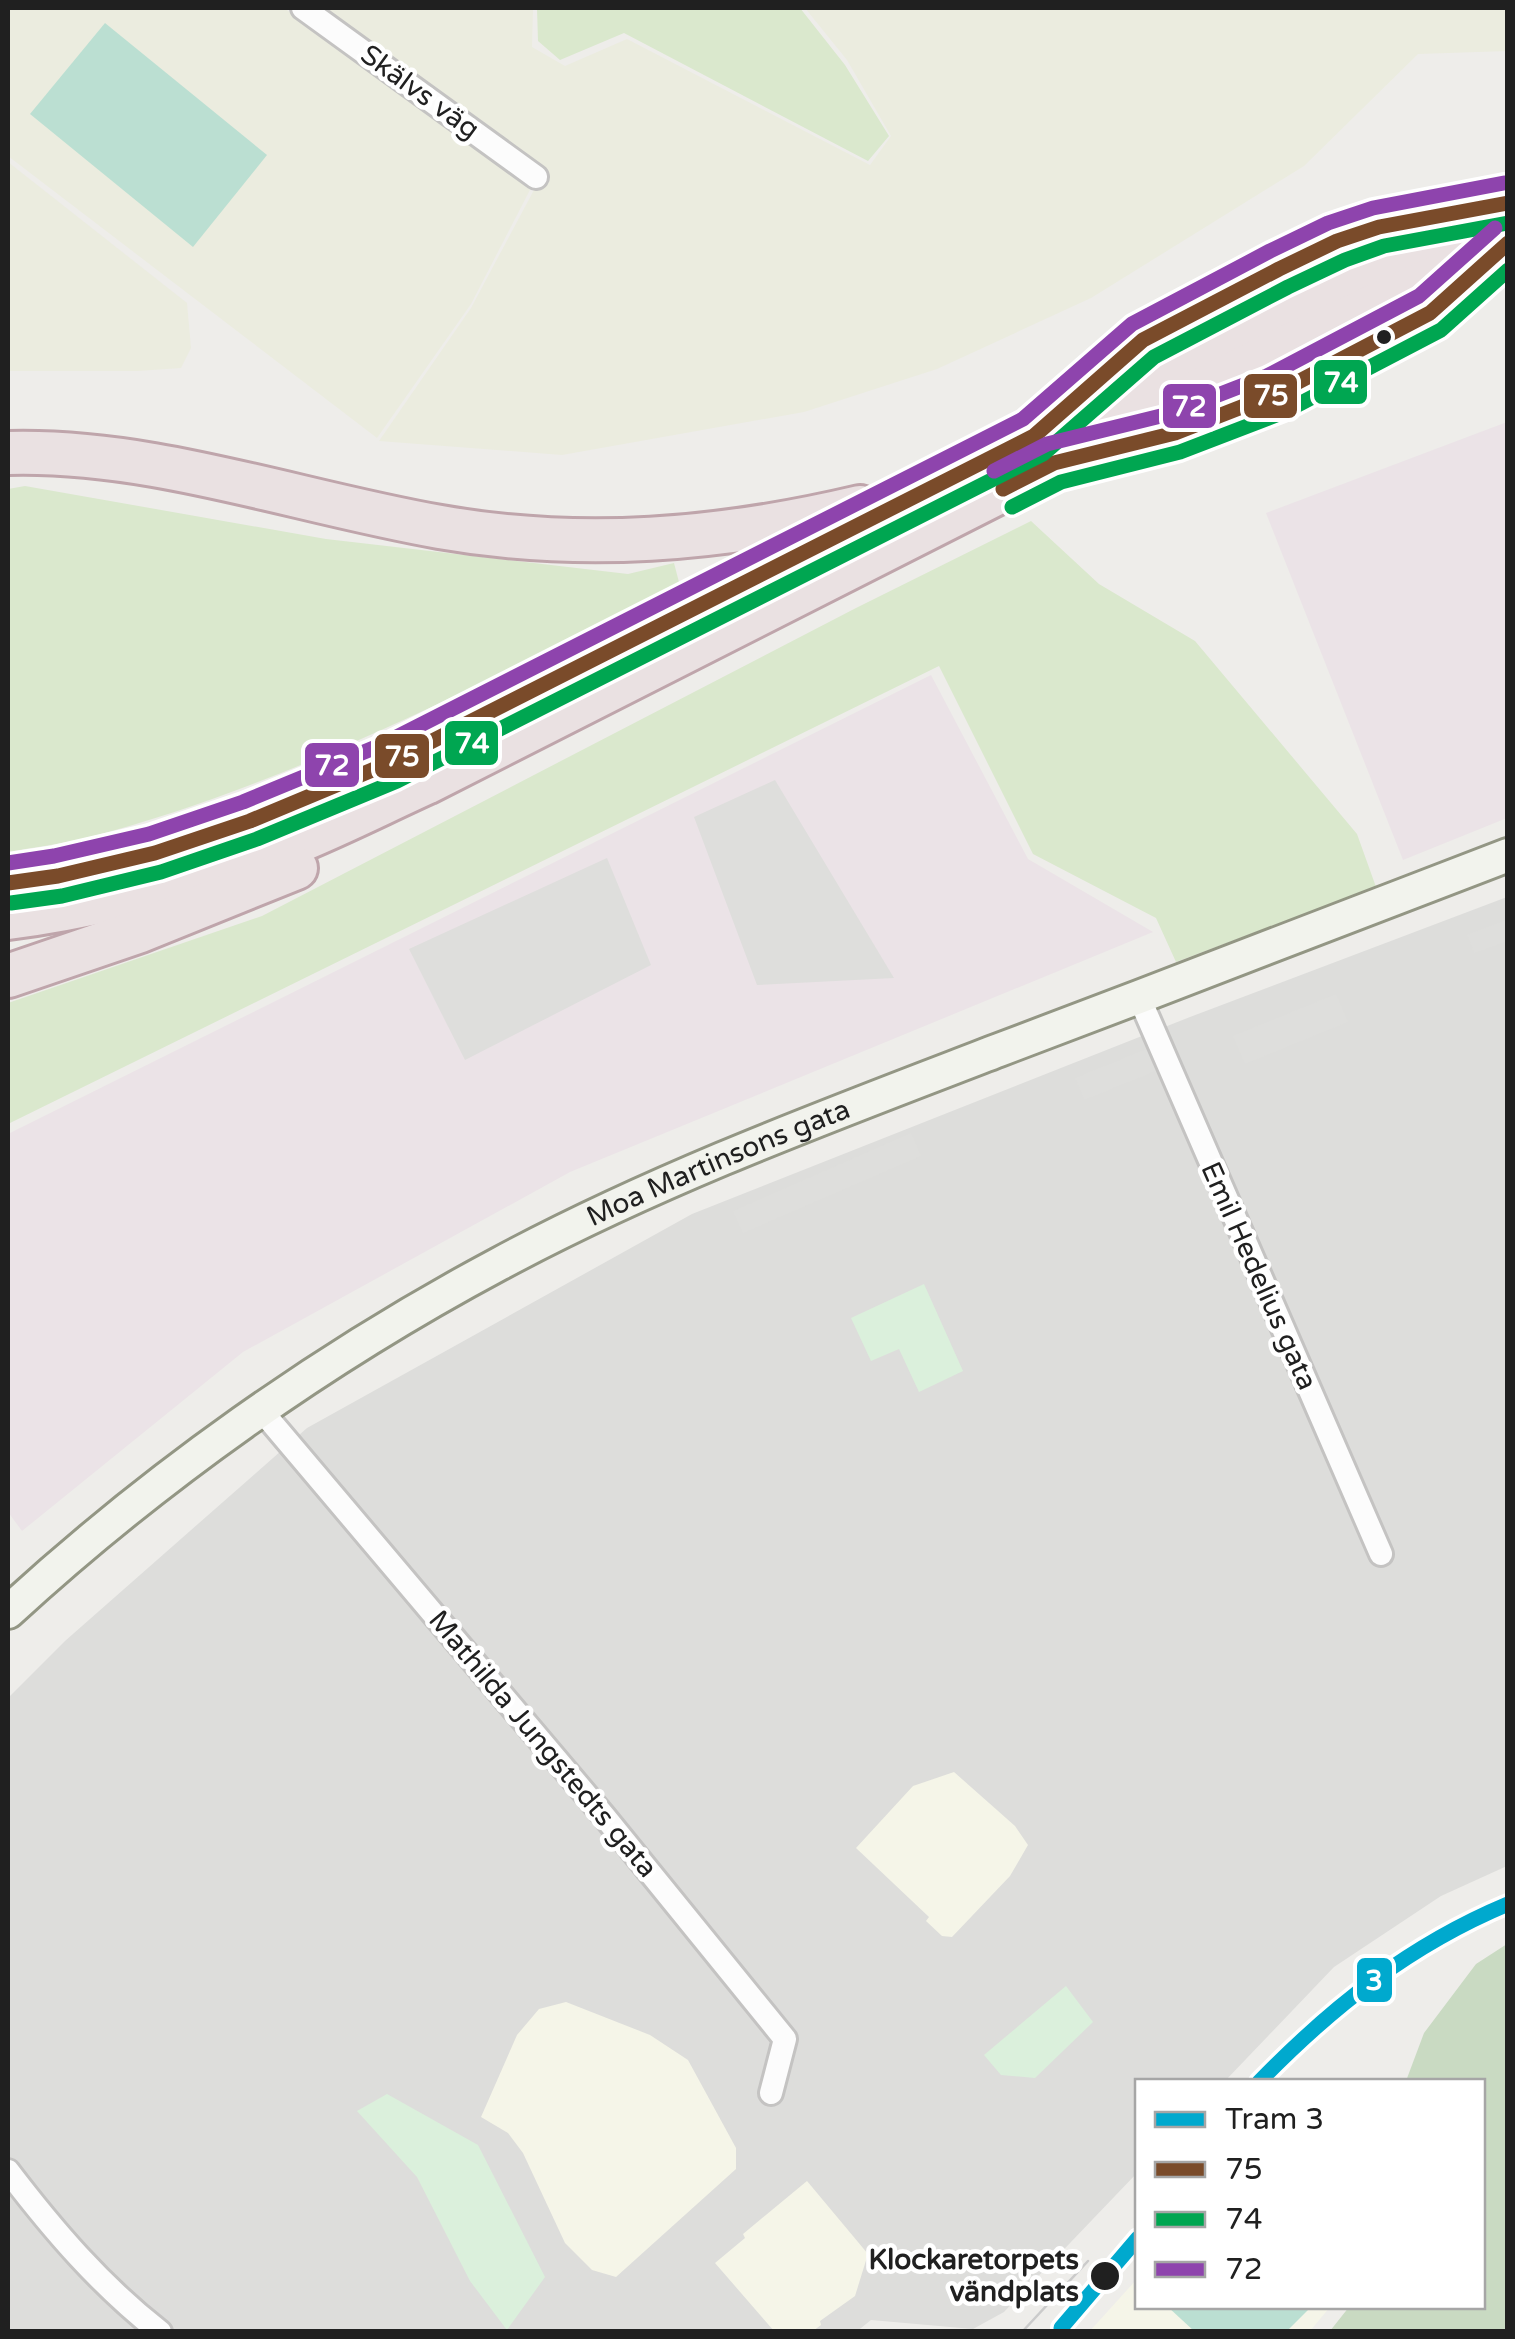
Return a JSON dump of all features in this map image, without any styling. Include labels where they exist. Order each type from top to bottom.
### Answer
[{"type":"highway","points":[[8,884],[104,866],[193,841],[280,811],[389,763],[1261,320],[1508,205]]},
{"type":"highway","points":[[8,918],[110,899],[292,844],[426,783],[1275,352],[1508,243]]},
{"type":"highway","points":[[8,453],[98,458],[438,527],[552,541],[624,542],[751,530],[924,492]]},
{"type":"highway","points":[[8,976],[140,931],[290,871],[339,846],[426,783]]},
{"type":"street","name":"Skälvs väg","points":[[304,8],[536,177]]},
{"type":"street","name":"Moa Martinsons gata","points":[[8,1612],[88,1542],[261,1410],[394,1325],[498,1265],[650,1189],[867,1101],[1508,854]]},
{"type":"street","name":"Emil Hedelius gata","points":[[1138,997],[1382,1554]]},
{"type":"street","name":"Mathilda Jungstedts gata","points":[[261,1410],[604,1816],[785,2039],[771,2093]]},
{"type":"street","points":[[8,2170],[58,2237],[124,2304],[160,2332]]},
{"type":"shaded area","points":[[8,8],[284,8],[532,186],[471,304],[377,438],[8,156]]},
{"type":"shaded area","points":[[313,8],[533,8],[532,47],[565,66],[627,39],[870,165],[891,136],[847,60],[805,8],[1507,8],[1508,51],[1418,54],[1304,166],[1091,298],[937,369],[804,412],[562,455],[379,441],[471,308],[543,173]]},
{"type":"shaded area","points":[[8,162],[187,303],[191,348],[181,368],[8,371]]},
{"type":"shaded area","points":[[1507,422],[1507,818],[1403,860],[1266,513]]},
{"type":"shaded area","points":[[931,675],[1028,859],[1153,932],[570,1172],[243,1352],[22,1531],[8,1512],[8,1134]]},
{"type":"shaded area","points":[[775,780],[894,978],[757,985],[694,817]]},
{"type":"shaded area","points":[[607,858],[651,965],[465,1060],[409,949]]},
{"type":"shaded area","points":[[1507,897],[1507,1866],[1441,1896],[1334,1967],[1227,2079],[1135,2079],[1135,2175],[1004,2312],[973,2329],[871,2320],[856,2332],[8,2332],[8,1698],[65,1641],[307,1428],[692,1214],[1190,1017]]},
{"type":"shaded area","points":[[1507,920],[1507,941],[1474,953],[1467,935]]},
{"type":"shaded area","points":[[1336,994],[1348,1022],[1245,1064],[1233,1036]]},
{"type":"shaded area","points":[[1149,1048],[1158,1070],[1084,1100],[1075,1078]]},
{"type":"shaded area","points":[[911,1133],[921,1156],[743,1233],[733,1211]]},
{"type":"shaded area","points":[[954,1772],[1015,1826],[1028,1845],[1010,1876],[952,1937],[942,1936],[926,1921],[929,1917],[856,1848],[913,1786]]},
{"type":"shaded area","points":[[566,2002],[650,2035],[688,2060],[736,2148],[736,2169],[616,2277],[592,2270],[565,2243],[523,2153],[508,2133],[481,2117],[517,2035],[539,2009]]},
{"type":"shaded area","points":[[807,2181],[868,2254],[855,2296],[820,2321],[821,2325],[813,2331],[774,2331],[715,2263],[745,2238],[743,2234]]},
{"type":"shaded area","points":[[1135,2281],[1135,2309],[1328,2309],[1310,2331],[1089,2332]]},
{"type":"green space","points":[[537,8],[800,8],[845,65],[889,136],[868,161],[624,33],[560,60],[538,41]]},
{"type":"green space","points":[[105,23],[267,155],[193,247],[30,114]]},
{"type":"green space","points":[[25,486],[326,539],[628,574],[674,563],[680,586],[391,726],[243,788],[90,837],[8,852],[8,489]]},
{"type":"green space","points":[[1031,521],[1099,584],[1195,641],[1357,834],[1376,887],[1176,962],[1156,918],[1033,854],[939,666],[8,1124],[8,1003],[262,916]]},
{"type":"green space","points":[[924,1284],[963,1371],[919,1392],[899,1349],[871,1361],[851,1318]]},
{"type":"green space","points":[[1507,1944],[1507,2331],[1330,2331],[1347,2309],[1485,2309],[1485,2079],[1407,2079],[1424,2033],[1476,1964]]},
{"type":"green space","points":[[1066,1986],[1093,2022],[1035,2078],[1001,2075],[984,2055]]},
{"type":"green space","points":[[387,2094],[478,2145],[545,2277],[507,2330],[470,2281],[417,2177],[357,2111]]},
{"type":"green space","points":[[1170,2309],[1309,2309],[1286,2332],[1194,2331]]},
{"type":"tram line","name":"3","points":[[1262,2079],[1315,2028],[1375,1980],[1438,1938],[1508,1904]]},
{"type":"tram line","name":"3","points":[[1061,2328],[1135,2242]]},
{"type":"tram line","points":[[1022,2332],[1088,2261]]},
{"type":"tram line","points":[[1057,2332],[1061,2328]]},
{"type":"transit line","name":"72","points":[[8,863],[149,834],[243,802],[381,745],[1023,419],[1132,324],[1270,251],[1328,223],[1373,208],[1504,183]]},
{"type":"transit line","name":"75","points":[[8,883],[58,876],[155,853],[250,821],[389,763],[1034,436],[1143,340],[1279,269],[1337,241],[1379,227],[1508,203]]},
{"type":"transit line","name":"74","points":[[11,903],[62,896],[161,872],[257,839],[397,781],[1043,454],[1154,357],[1288,287],[1384,246],[1508,223]]},
{"type":"transit line","name":"72","points":[[994,471],[1047,444],[1169,414],[1267,376],[1419,296],[1495,228]]},
{"type":"transit line","name":"75","points":[[1003,489],[1054,463],[1175,433],[1275,394],[1430,313],[1508,243]]},
{"type":"transit line","name":"74","points":[[1012,507],[1061,482],[1180,452],[1284,412],[1441,330],[1508,270]]},
{"type":"place","name":"Klockaretorpets vändplats","points":[[1105,2276]]}]
